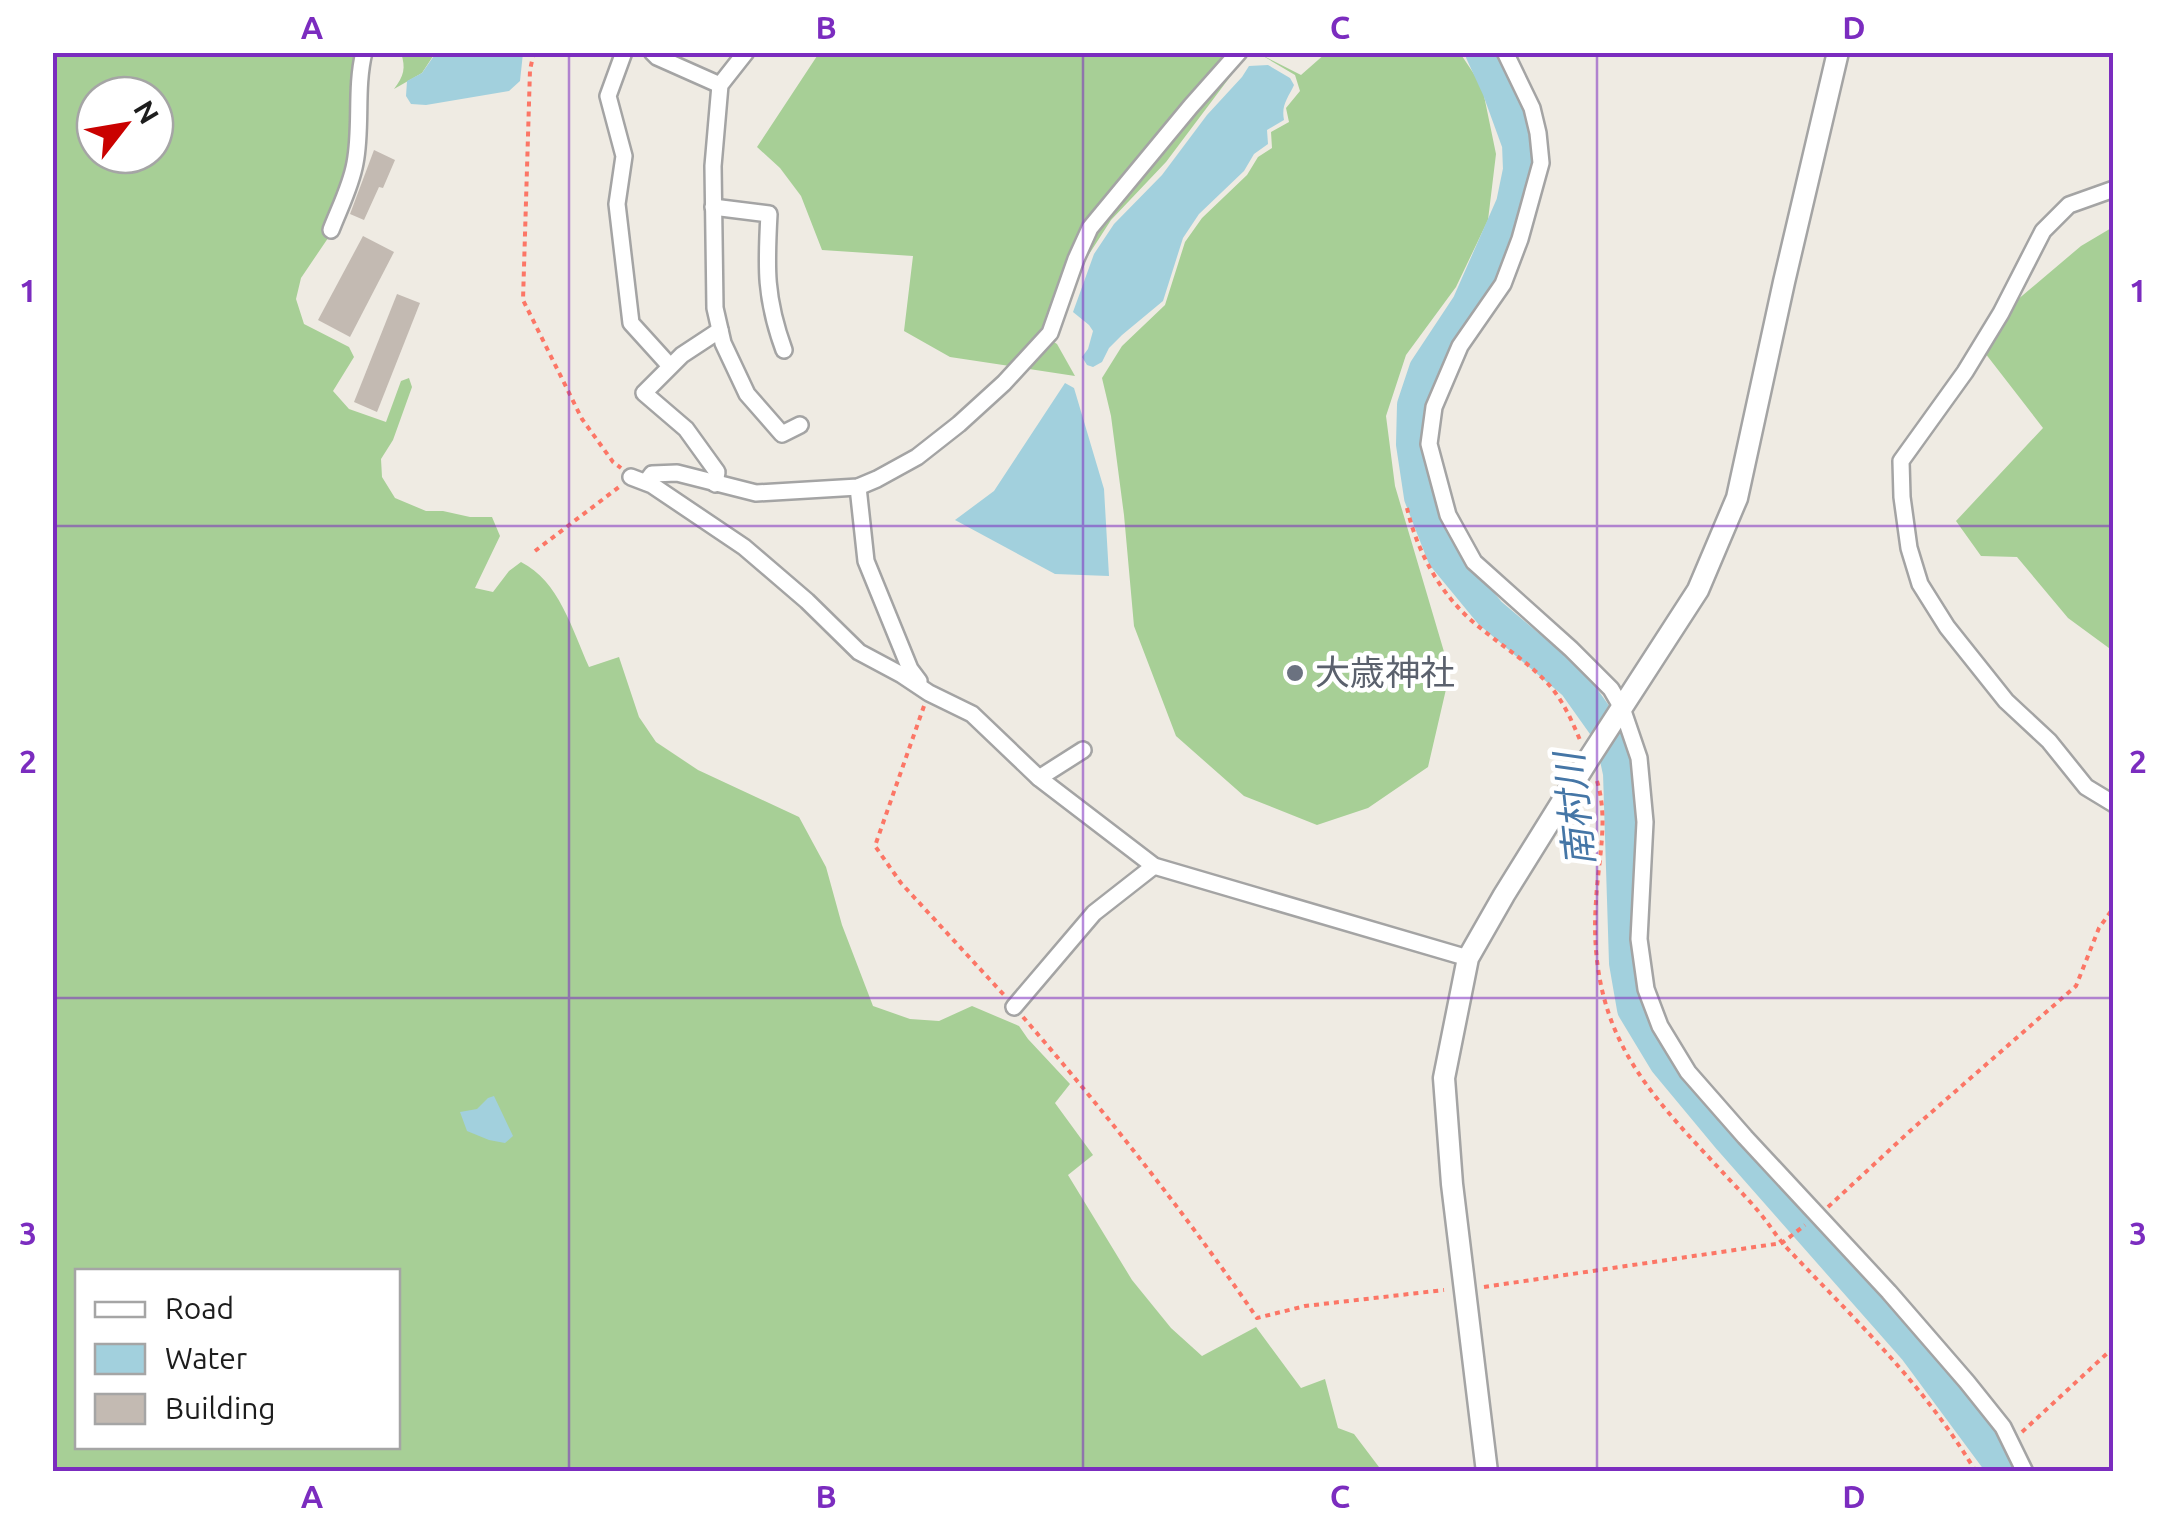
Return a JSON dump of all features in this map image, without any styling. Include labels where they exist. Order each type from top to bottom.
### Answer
[{"type":"street","points":[[330,230],[355,164],[364,52]]},
{"type":"street","points":[[624,52],[608,96],[624,156],[618,204],[632,323],[670,366]]},
{"type":"street","points":[[652,52],[720,85]]},
{"type":"street","points":[[746,52],[720,85],[712,166],[715,308],[724,343],[747,394],[782,434],[800,425]]},
{"type":"street","points":[[638,480],[652,474],[677,473],[756,494],[858,487],[916,457],[1004,383],[1050,333],[1090,228],[1239,52]]},
{"type":"street","points":[[1505,52],[1532,108],[1541,163],[1503,284],[1460,346],[1434,406],[1429,444],[1448,515],[1474,562],[1572,649],[1611,689],[1622,708],[1639,758],[1644,822],[1639,939],[1646,990],[1660,1026],[1688,1072],[1968,1382],[2003,1427],[2025,1472]]},
{"type":"street","points":[[1488,1472],[1452,1184],[1444,1078],[1468,958],[1504,894],[1698,590],[1737,498],[1838,52]]},
{"type":"street","points":[[2114,190],[2069,205],[2043,230],[2001,313],[1965,372],[1901,460],[1909,548],[1920,584],[1947,627],[2006,701],[2050,741],[2086,788],[2114,804]]},
{"type":"street","points":[[713,207],[769,214],[766,268],[772,317],[784,350]]},
{"type":"street","points":[[715,484],[717,472],[686,429],[644,392],[682,356],[720,330]]},
{"type":"street","points":[[638,480],[677,501],[744,548],[859,652],[972,714],[1039,778],[1154,866],[1468,958]]},
{"type":"street","points":[[858,487],[866,562],[910,669],[928,693]]},
{"type":"street","points":[[1039,778],[1083,750]]},
{"type":"street","points":[[1014,1006],[1094,913],[1154,866]]},
{"type":"path","points":[[534,52],[530,70],[523,300],[582,419],[614,462],[638,480],[535,551]]},
{"type":"path","points":[[928,693],[875,846],[901,883],[1065,1066],[1198,1235],[1257,1318],[1305,1306],[1464,1288]]},
{"type":"path","points":[[1495,1286],[1782,1243],[1818,1216],[2076,986],[2100,928],[2114,907]]},
{"type":"path","points":[[2009,1439],[2027,1428],[2114,1348]]},
{"type":"green space","points":[[52,53],[372,53],[366,142],[345,213],[301,278],[296,299],[304,324],[349,347],[354,357],[333,391],[349,409],[386,422],[401,381],[409,378],[412,387],[393,440],[381,459],[382,477],[395,498],[426,511],[492,517],[500,536],[475,588],[493,592],[521,562],[534,570],[563,607],[589,667],[619,657],[639,717],[656,742],[698,770],[799,817],[826,867],[842,925],[873,1006],[910,1019],[939,1021],[972,1006],[1019,1026],[1070,1084],[1055,1103],[1093,1155],[1068,1175],[1132,1280],[1171,1328],[1202,1356],[1256,1327],[1301,1388],[1325,1379],[1338,1428],[1354,1434],[1382,1471],[53,1471]]},
{"type":"green space","points":[[401,53],[435,53],[422,73],[394,89],[403,72]]},
{"type":"green space","points":[[819,53],[1248,53],[1166,162],[1111,220],[1039,332],[1057,344],[1075,376],[950,357],[904,331],[913,256],[822,250],[801,196],[780,168],[757,147]]},
{"type":"green space","points":[[1258,53],[1301,75],[1326,53],[1460,53],[1482,86],[1496,154],[1488,220],[1456,287],[1406,355],[1386,416],[1395,486],[1450,672],[1428,767],[1368,808],[1317,825],[1244,796],[1176,736],[1134,626],[1124,515],[1102,378],[1122,346],[1165,305],[1185,242],[1202,218],[1247,175],[1258,157],[1272,148],[1271,132],[1289,122],[1286,108],[1300,91],[1295,75]]},
{"type":"green space","points":[[2113,227],[2113,651],[2068,618],[2017,557],[1981,556],[1956,521],[2043,428],[1985,353],[2010,306],[2081,246]]},
{"type":"water","points":[[436,53],[523,53],[520,81],[509,91],[411,104],[406,96],[407,81],[422,73]]},
{"type":"water","points":[[1268,65],[1290,78],[1294,85],[1284,106],[1284,120],[1267,130],[1268,144],[1199,214],[1183,238],[1163,301],[1109,348],[1102,362],[1093,367],[1087,365],[1082,357],[1093,331],[1073,312],[1094,254],[1114,224],[1162,175],[1249,66]]},
{"type":"water","points":[[1065,383],[1074,388],[1104,489],[1109,576],[1055,574],[955,520],[994,491]]},
{"type":"water","points":[[494,1096],[513,1136],[505,1143],[467,1131],[460,1112],[477,1109]]},
{"type":"building","points":[[374,150],[395,160],[364,220],[350,214]]},
{"type":"building","points":[[363,236],[394,252],[350,337],[318,320]]},
{"type":"building","points":[[397,294],[420,303],[377,412],[354,402]]},
{"type":"waterway","name":"南村川","points":[[1481,52],[1518,144],[1519,170],[1512,204],[1468,304],[1425,369],[1413,405],[1412,444],[1420,497],[1443,556],[1490,613],[1574,684],[1611,736],[1619,773],[1625,963],[1633,1009],[1665,1062],[1915,1350],[1998,1462],[2001,1472]]},
{"type":"place","name":"大歳神社","points":[[1295,673]]}]
